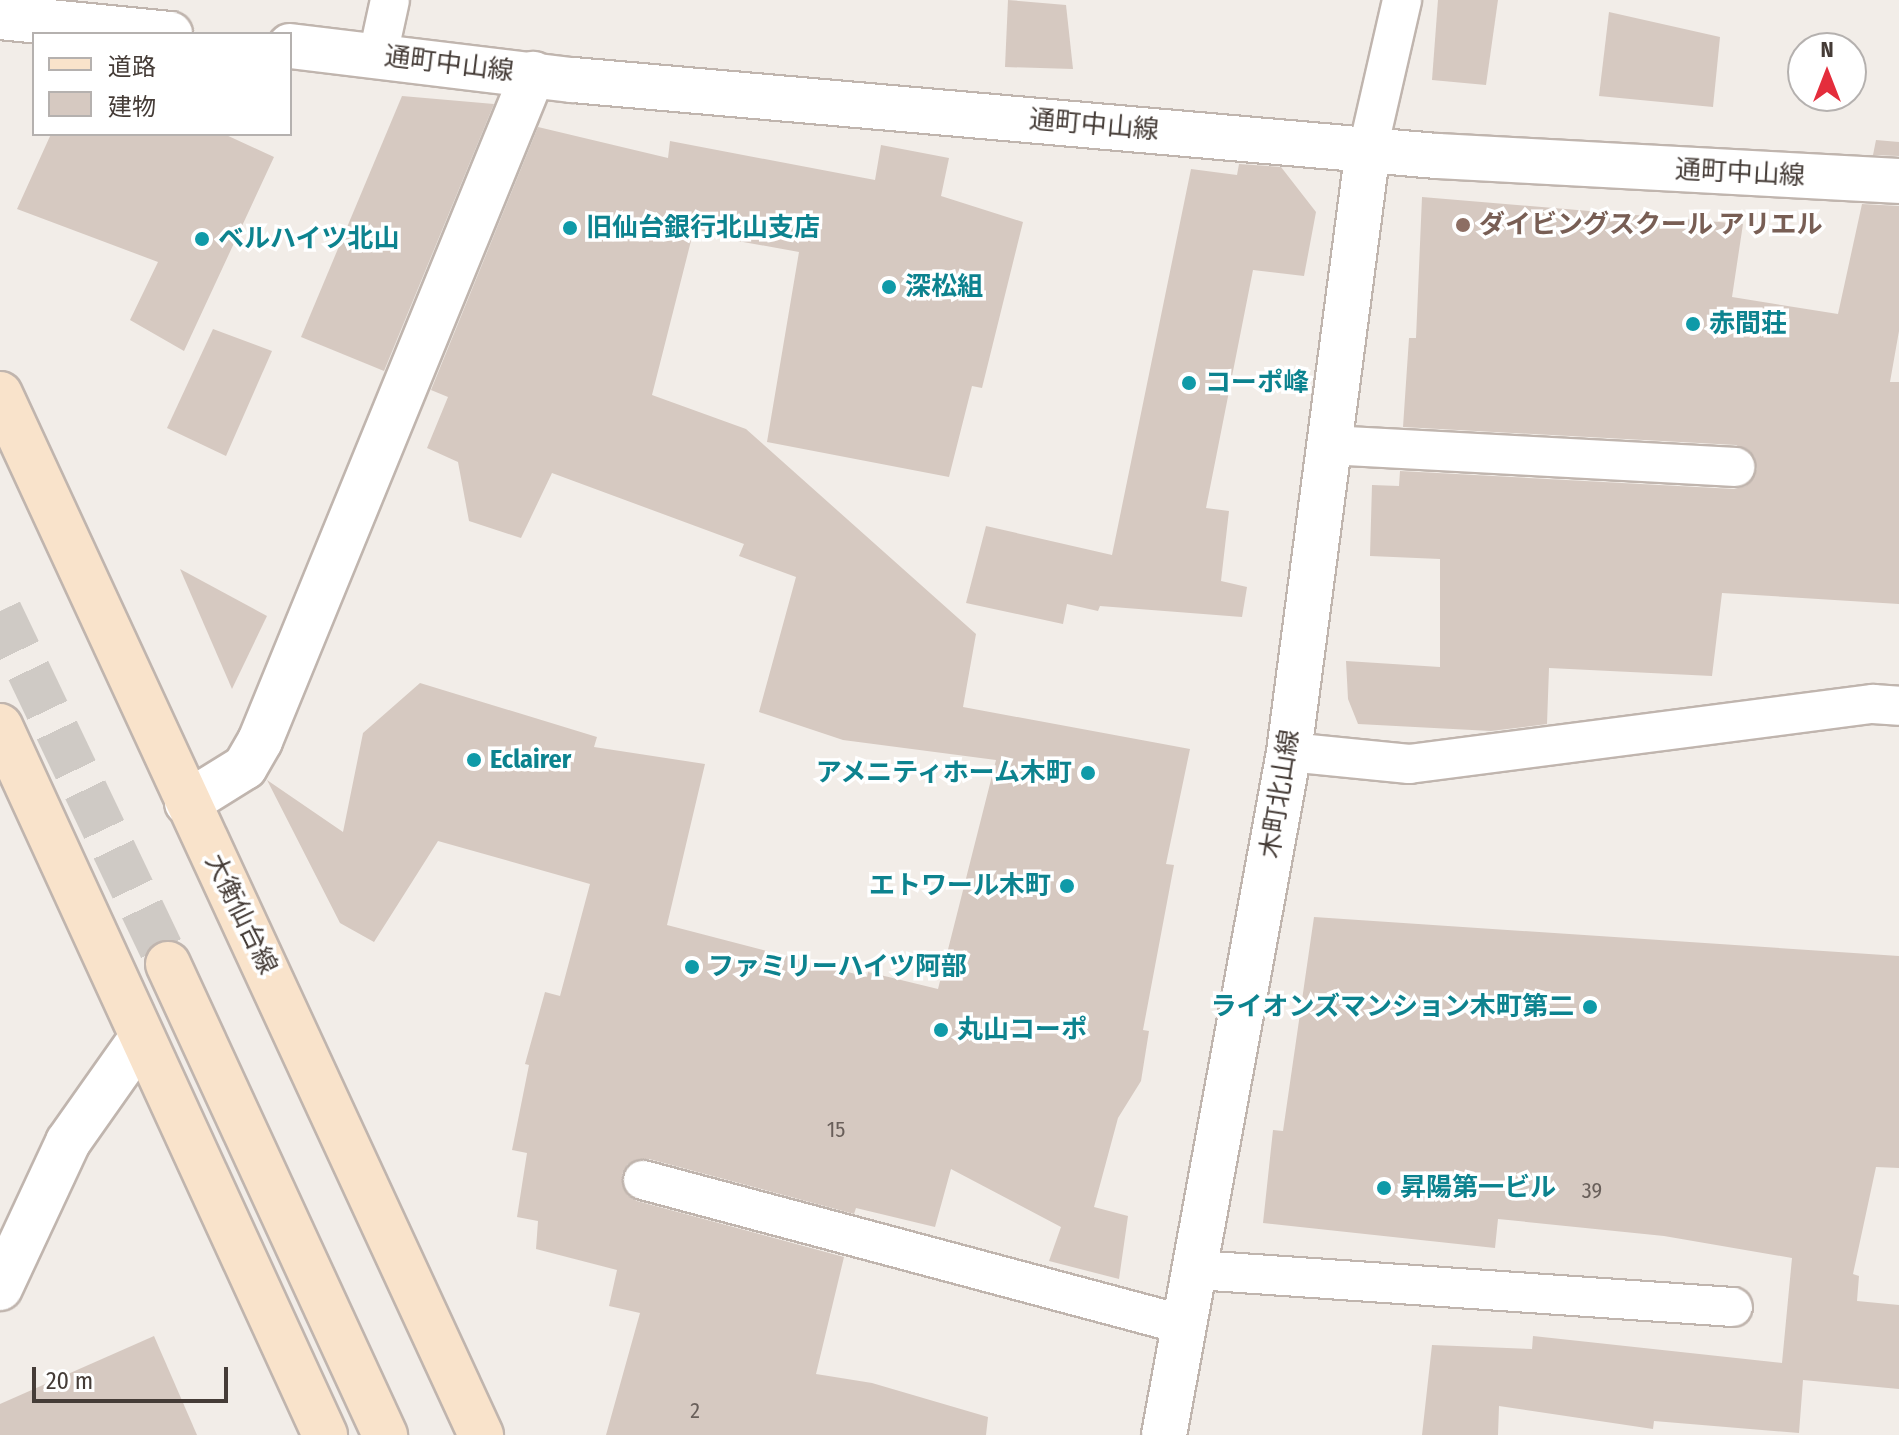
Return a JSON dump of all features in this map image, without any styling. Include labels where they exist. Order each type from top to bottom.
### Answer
[{"type":"main road","name":"大衡仙台線","points":[[0,394],[481,1435]]},
{"type":"main road","points":[[0,726],[325,1435]]},
{"type":"main road","points":[[168,964],[385,1435]]},
{"type":"street","points":[[0,17],[150,32]]},
{"type":"street","name":"通町中山線","points":[[292,46],[533,74],[1368,149],[1899,181]]},
{"type":"street","points":[[187,803],[245,767],[260,741],[533,74]]},
{"type":"street","name":"木町北山線","points":[[1164,1435],[1197,1270],[1289,752],[1368,149]]},
{"type":"street","points":[[0,1288],[68,1142],[142,1037]]},
{"type":"lane","points":[[378,55],[390,0]]},
{"type":"lane","points":[[1368,149],[1402,0]]},
{"type":"lane","points":[[1329,445],[1735,467]]},
{"type":"lane","points":[[1289,752],[1409,764],[1873,704],[1899,706]]},
{"type":"lane","points":[[643,1180],[1185,1325]]},
{"type":"lane","points":[[1197,1270],[1733,1307]]},
{"type":"building","points":[[1008,0],[1066,5],[1073,69],[1005,67]]},
{"type":"building","points":[[1438,0],[1498,0],[1486,85],[1432,80]]},
{"type":"building","points":[[1609,12],[1720,37],[1713,107],[1599,96]]},
{"type":"building","points":[[402,96],[494,104],[384,371],[301,337]]},
{"type":"building","points":[[538,127],[668,158],[670,141],[875,180],[881,145],[949,158],[941,196],[1023,222],[982,388],[972,386],[949,477],[767,442],[799,252],[693,233],[652,395],[746,429],[976,634],[963,707],[1190,749],[1166,864],[1174,865],[1143,1030],[1149,1031],[1141,1081],[1118,1118],[1094,1207],[1128,1216],[1119,1279],[1049,1261],[1061,1227],[951,1169],[935,1227],[856,1208],[854,1214],[649,1159],[628,1164],[622,1175],[627,1195],[637,1201],[844,1257],[816,1374],[872,1383],[988,1417],[986,1435],[606,1435],[640,1313],[609,1306],[617,1270],[536,1249],[538,1221],[517,1217],[527,1153],[512,1150],[529,1065],[525,1064],[545,992],[560,996],[590,884],[438,841],[374,942],[340,923],[267,780],[343,832],[363,733],[420,683],[597,737],[594,747],[705,764],[667,925],[867,977],[868,972],[938,989],[996,760],[843,740],[759,712],[796,577],[739,556],[744,544],[552,473],[521,538],[469,521],[458,462],[427,448],[448,397],[431,390]]},
{"type":"building","points":[[50,136],[228,136],[274,157],[184,351],[130,320],[158,262],[17,209]]},
{"type":"building","points":[[1876,140],[1899,142],[1899,156],[1873,155]]},
{"type":"building","points":[[1239,164],[1281,167],[1316,212],[1304,276],[1253,270],[1206,508],[1229,511],[1221,581],[1247,587],[1242,617],[1100,606],[1098,611],[1067,604],[1063,624],[966,603],[986,526],[1112,555],[1191,169],[1237,175]]},
{"type":"building","points":[[1422,197],[1743,224],[1732,297],[1838,314],[1862,204],[1899,206],[1899,331],[1890,382],[1899,382],[1899,604],[1722,593],[1712,676],[1549,668],[1547,724],[1491,731],[1358,724],[1348,699],[1346,661],[1440,667],[1440,559],[1370,556],[1372,485],[1399,486],[1400,471],[1734,489],[1746,486],[1757,469],[1754,456],[1736,445],[1403,427],[1409,338],[1416,338]]},
{"type":"building","points":[[213,329],[272,351],[226,456],[167,428]]},
{"type":"building","points":[[180,569],[267,616],[232,689]]},
{"type":"building","points":[[1314,917],[1899,956],[1899,1168],[1876,1167],[1853,1274],[1859,1276],[1857,1301],[1899,1305],[1899,1389],[1803,1380],[1799,1433],[1654,1421],[1653,1429],[1499,1406],[1498,1435],[1422,1435],[1432,1345],[1532,1349],[1533,1336],[1782,1363],[1792,1258],[1664,1236],[1498,1219],[1495,1248],[1263,1223],[1273,1130],[1283,1131]]},
{"type":"building","points":[[154,1336],[197,1435],[0,1435],[0,1404]]},
{"type":"tunnel","points":[[0,611],[168,964]]},
{"type":"place","name":"ダイビングスクール アリエル","points":[[1463,225]]},
{"type":"place","name":"旧仙台銀行北山支店","points":[[570,228]]},
{"type":"place","name":"ベルハイツ北山","points":[[202,239]]},
{"type":"place","name":"深松組","points":[[889,287]]},
{"type":"place","name":"赤間荘","points":[[1693,324]]},
{"type":"place","name":"コーポ峰","points":[[1189,383]]},
{"type":"place","name":"Eclairer","points":[[474,760]]},
{"type":"place","name":"アメニティホーム木町","points":[[1088,773]]},
{"type":"place","name":"エトワール木町","points":[[1067,886]]},
{"type":"place","name":"ファミリーハイツ阿部","points":[[692,967]]},
{"type":"place","name":"ライオンズマンション木町第二","points":[[1590,1007]]},
{"type":"place","name":"丸山コーポ","points":[[941,1030]]},
{"type":"place","name":"昇陽第一ビル","points":[[1384,1188]]}]
